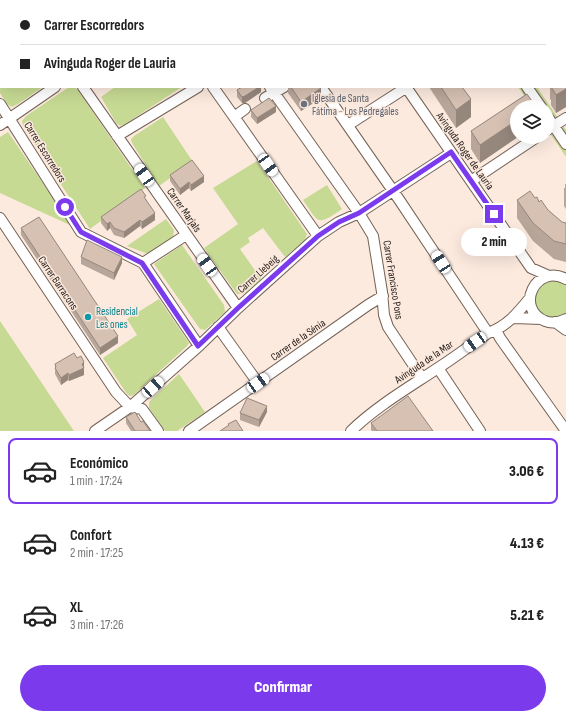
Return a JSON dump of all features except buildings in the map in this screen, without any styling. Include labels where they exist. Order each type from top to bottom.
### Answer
[{"type":"street","points":[[0,125],[54,88]]},
{"type":"street","name":"Carrer Marjals","points":[[84,88],[238,308]]},
{"type":"street","points":[[117,136],[196,88]]},
{"type":"street","points":[[215,88],[318,236]]},
{"type":"street","points":[[322,88],[492,331],[500,338],[566,431]]},
{"type":"street","points":[[348,125],[404,88]]},
{"type":"street","name":"Avinguda Roger de Lauria","points":[[407,88],[531,268]]},
{"type":"street","points":[[528,88],[536,100]]},
{"type":"street","points":[[265,98],[272,90]]},
{"type":"street","name":"Carrer Francisco Pons","points":[[272,90],[359,213],[373,236],[383,296],[384,315],[388,327],[422,378]]},
{"type":"street","name":"Carrer Escorredors","points":[[0,104],[81,232],[142,263],[198,346]]},
{"type":"street","points":[[234,117],[246,109]]},
{"type":"street","points":[[554,126],[566,118]]},
{"type":"street","points":[[554,132],[566,144]]},
{"type":"street","points":[[472,181],[527,144]]},
{"type":"street","name":"Carrer Llebeig","points":[[95,431],[130,407],[318,236],[339,222],[359,213],[451,152]]},
{"type":"street","name":"Carrer Barracons","points":[[0,218],[116,392],[130,407],[142,409],[158,431]]},
{"type":"street","points":[[142,263],[186,235]]},
{"type":"street","points":[[541,319],[531,307],[531,268],[549,276],[566,279]]},
{"type":"street","name":"Avinguda de la Mar","points":[[351,431],[382,405],[415,382],[514,318],[531,294],[536,283],[542,278],[549,276]]},
{"type":"street","name":"Carrer de la Sénia","points":[[189,431],[383,296]]},
{"type":"street","points":[[514,318],[541,319],[548,322],[566,319]]},
{"type":"street","points":[[555,322],[566,330]]},
{"type":"street","points":[[218,327],[258,383]]},
{"type":"street","points":[[438,368],[480,431]]},
{"type":"green space","points":[[0,88],[42,88],[12,107],[7,104],[0,93]]},
{"type":"green space","points":[[68,88],[76,88],[145,188],[90,229],[23,126],[22,121],[26,116]]},
{"type":"green space","points":[[114,88],[180,88],[120,126],[116,123],[101,97]]},
{"type":"green space","points":[[519,88],[538,88],[546,100],[527,100]]},
{"type":"green space","points":[[554,112],[566,130],[566,157],[554,139]]},
{"type":"green space","points":[[163,117],[193,162],[159,186],[131,139]]},
{"type":"green space","points":[[8,132],[72,226],[0,193],[0,137]]},
{"type":"green space","points":[[257,161],[307,234],[305,240],[285,257],[263,228],[248,238],[250,242],[240,249],[261,279],[244,294],[237,294],[204,248],[238,224],[213,188]]},
{"type":"green space","points":[[327,185],[342,209],[327,218],[319,220],[312,214],[303,200]]},
{"type":"green space","points":[[166,219],[174,230],[173,238],[148,254],[127,246]]},
{"type":"green space","points":[[182,245],[224,305],[225,312],[205,330],[200,329],[154,264]]},
{"type":"green space","points":[[542,279],[566,279],[566,319],[555,322],[531,307]]},
{"type":"green space","points":[[159,299],[189,343],[134,395],[130,396],[127,394],[103,358],[137,335],[127,319]]},
{"type":"green space","points":[[0,321],[74,431],[0,431]]},
{"type":"green space","points":[[179,374],[205,412],[177,431],[165,431],[149,408],[149,402]]},
{"type":"place","name":"Iglesia de Santa Fátima - Los Pedregales","points":[[304,104]]},
{"type":"place","name":"Residencial Les ones","points":[[88,317]]},
{"type":"route","points":[[65,207],[81,232],[142,263],[174,308],[198,346],[318,236],[339,222],[359,213],[451,152],[494,214]]}]
